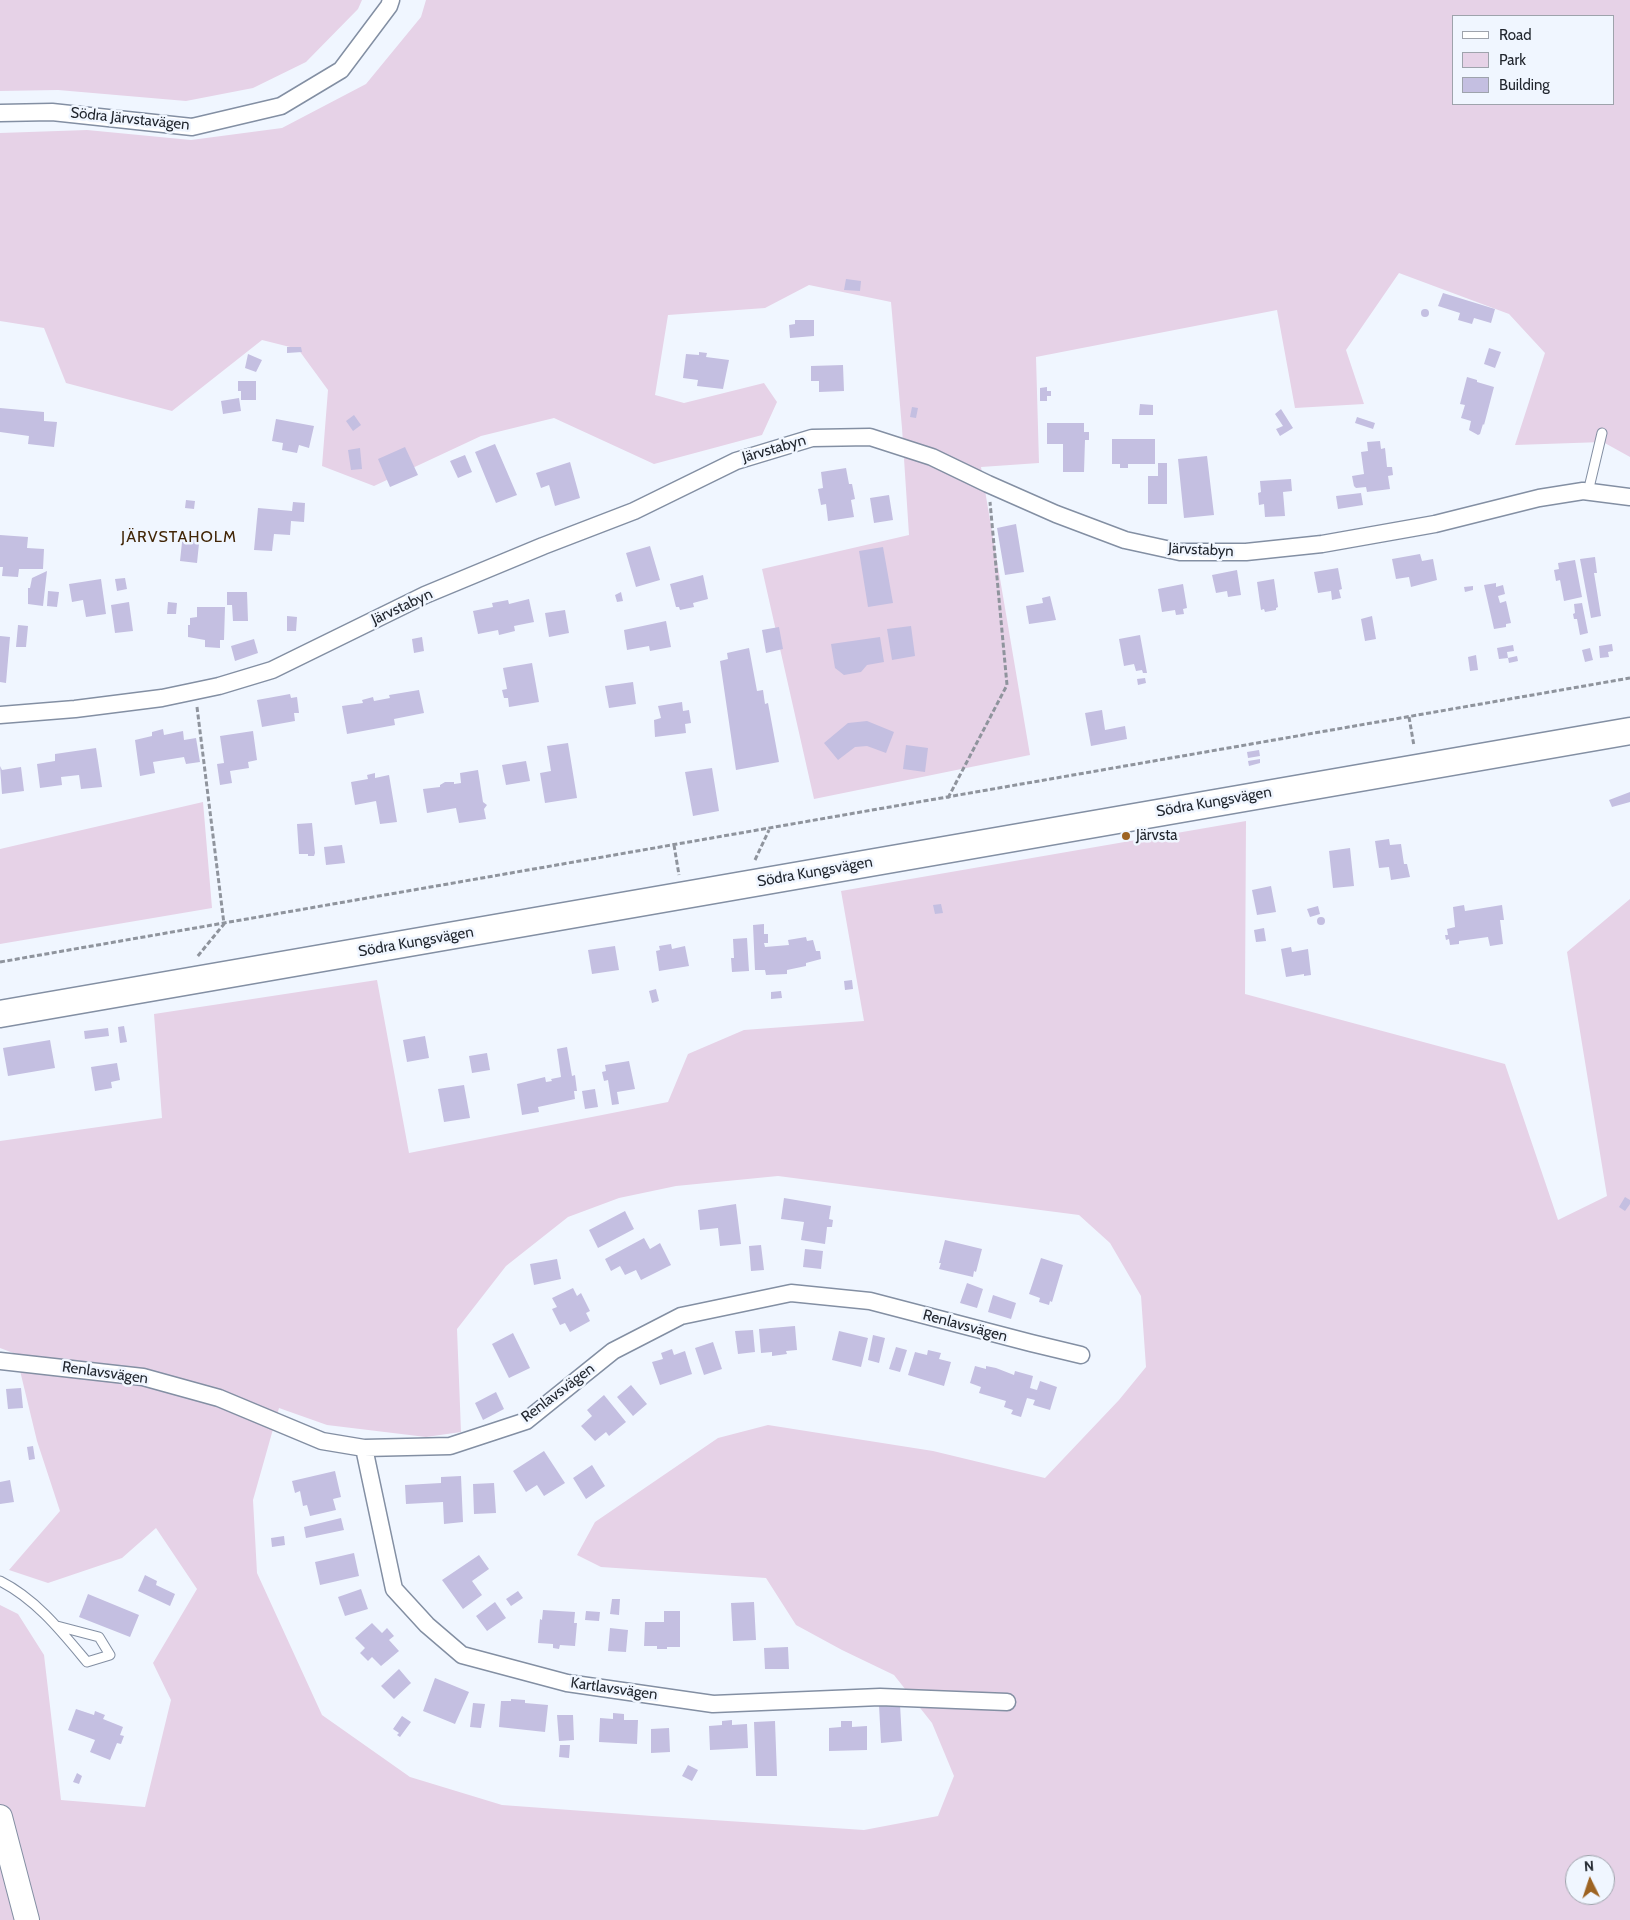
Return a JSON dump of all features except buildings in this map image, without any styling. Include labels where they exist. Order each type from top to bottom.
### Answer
[{"type":"main road","name":"Södra Kungsvägen","points":[[0,1014],[1630,730]]},
{"type":"street","name":"Södra Järvstavägen","points":[[0,113],[52,112],[192,127],[281,106],[341,70],[389,6],[391,0]]},
{"type":"street","name":"Järvstabyn","points":[[0,715],[75,710],[162,698],[219,686],[272,670],[425,595],[634,511],[736,461],[812,438],[870,437],[932,457],[1056,514],[1125,540],[1180,552],[1246,552],[1322,544],[1435,524],[1539,498],[1588,492],[1630,497]]},
{"type":"street","name":"Renlavsvägen","points":[[0,1361],[143,1376],[218,1398],[322,1441],[364,1448],[450,1446],[526,1421],[613,1351],[681,1316],[791,1293],[870,1301],[1082,1355]]},
{"type":"street","name":"Kartlavsvägen","points":[[364,1448],[394,1589],[427,1625],[462,1655],[567,1683],[713,1704],[880,1697],[1007,1702]]},
{"type":"street","points":[[0,1817],[27,1920]]},
{"type":"lane","points":[[1588,492],[1602,433]]},
{"type":"lane","points":[[0,1581],[14,1588],[57,1626],[88,1662],[110,1655],[99,1636],[57,1626]]},
{"type":"path","points":[[948,798],[1007,685],[988,484]]},
{"type":"path","points":[[0,962],[1630,678]]},
{"type":"path","points":[[177,984],[224,924],[195,691]]},
{"type":"path","points":[[1409,717],[1418,766]]},
{"type":"path","points":[[744,884],[769,829]]},
{"type":"path","points":[[674,846],[682,895]]},
{"type":"green space","points":[[0,0],[362,0],[358,9],[306,62],[253,88],[186,101],[58,90],[0,91]]},
{"type":"green space","points":[[426,0],[1630,0],[1630,457],[1603,442],[1515,445],[1545,353],[1509,314],[1399,273],[1346,350],[1364,404],[1295,408],[1277,310],[1036,357],[1039,463],[981,467],[1030,755],[814,799],[762,569],[909,535],[891,302],[809,285],[765,308],[668,315],[655,395],[684,403],[764,383],[777,402],[762,435],[654,464],[554,418],[481,436],[374,486],[322,466],[328,390],[298,349],[262,340],[172,411],[66,383],[44,328],[0,321],[0,133],[87,130],[191,140],[282,128],[366,84],[421,17]]},
{"type":"green space","points":[[203,802],[212,908],[0,944],[0,849]]},
{"type":"green space","points":[[1246,821],[1245,994],[1505,1064],[1558,1220],[1607,1196],[1567,952],[1630,899],[1630,1920],[0,1920],[0,1605],[18,1614],[44,1655],[61,1800],[145,1807],[171,1700],[153,1663],[197,1589],[156,1528],[122,1558],[48,1583],[9,1570],[60,1511],[37,1441],[16,1354],[0,1348],[0,1141],[162,1118],[154,1014],[377,980],[409,1153],[668,1102],[688,1054],[744,1030],[864,1021],[841,891]],"holes":[[[778,1176],[1079,1215],[1110,1243],[1141,1296],[1146,1367],[1119,1400],[1045,1478],[933,1451],[768,1425],[718,1438],[595,1522],[577,1555],[601,1567],[766,1578],[796,1625],[894,1675],[932,1723],[954,1776],[938,1816],[864,1830],[502,1805],[410,1777],[322,1715],[257,1573],[253,1500],[279,1408],[327,1425],[426,1437],[461,1432],[457,1329],[506,1266],[568,1217],[619,1198],[676,1186]]]},
{"type":"place","name":"Järvsta","points":[[1126,836]]},
{"type":"district","name":"JÄRVSTAHOLM","points":[[179,537]]}]
